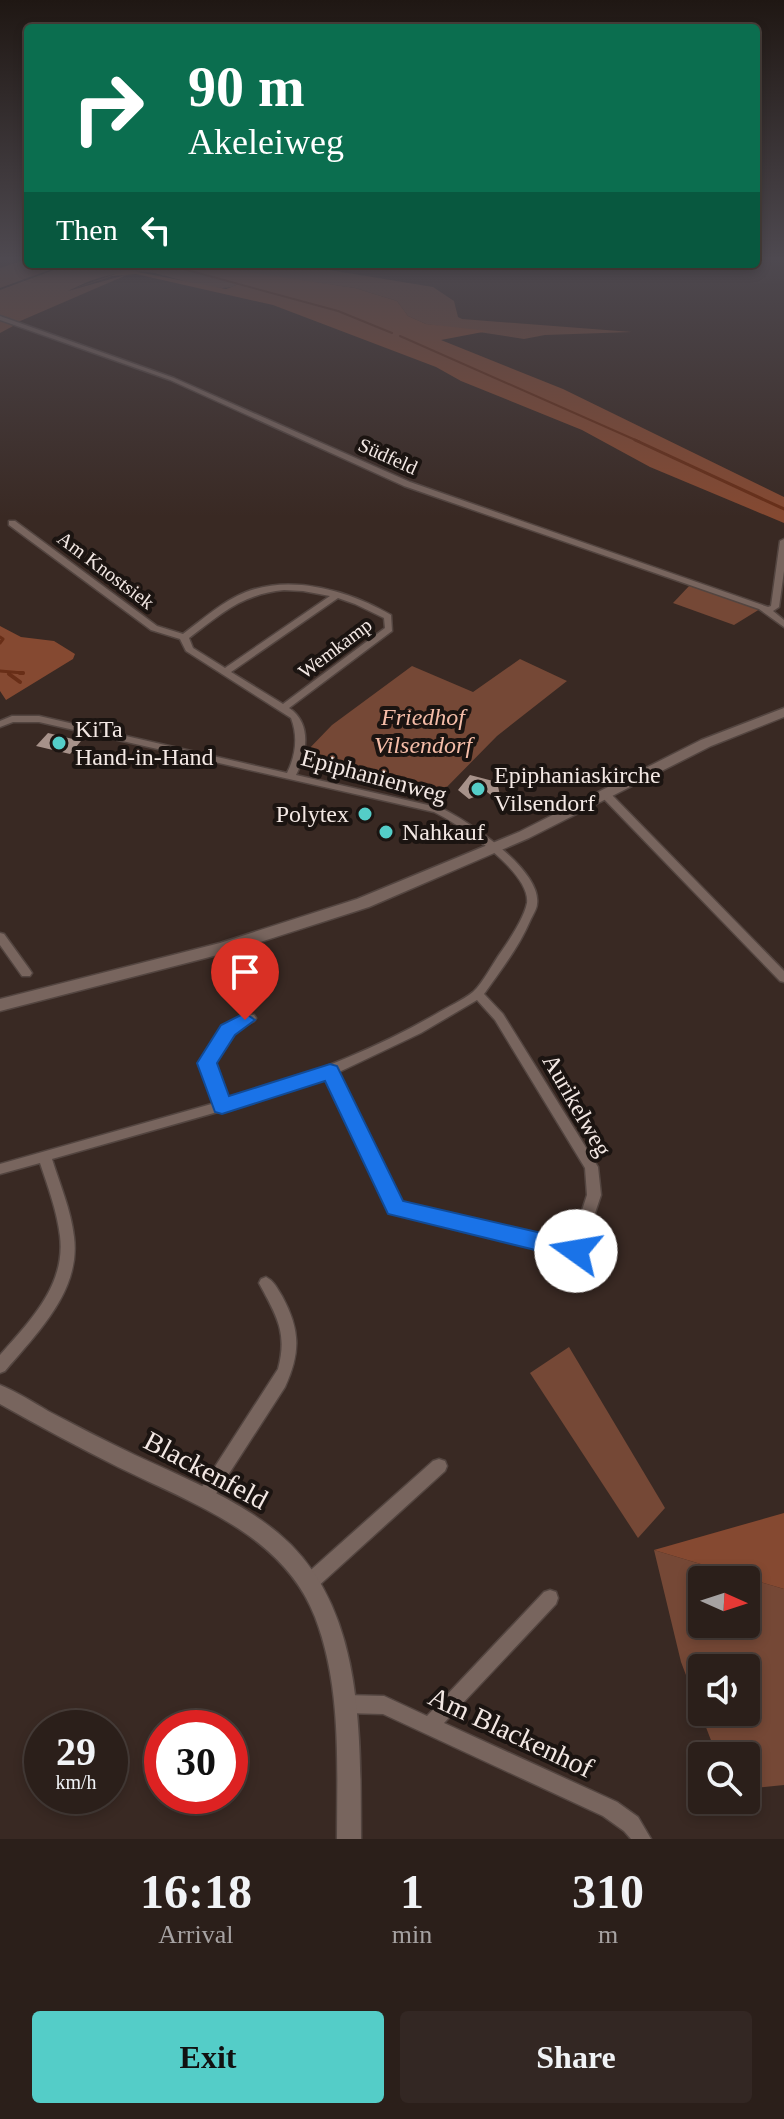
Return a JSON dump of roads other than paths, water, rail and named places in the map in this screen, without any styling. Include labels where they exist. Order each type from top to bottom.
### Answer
[{"type":"main road","points":[[0,1005],[223,948],[399,889],[495,847],[718,737],[784,712]]},
{"type":"street","name":"Südfeld","points":[[76,345],[172,379],[407,484],[769,610],[784,624]]},
{"type":"street","name":"Am Knostsiek","points":[[12,523],[154,628],[184,637]]},
{"type":"street","points":[[769,610],[775,607],[784,541]]},
{"type":"street","name":"Wemkamp","points":[[285,707],[389,629],[388,617],[337,595],[306,590],[257,591],[222,610],[184,637],[189,649],[285,707],[300,725],[299,752],[291,775]]},
{"type":"street","name":"Wemkamp","points":[[228,670],[337,595]]},
{"type":"street","name":"Epiphanienweg","points":[[0,724],[12,719],[39,719],[437,810],[495,847],[525,879],[531,891],[532,904],[518,936],[478,994]]},
{"type":"street","points":[[605,794],[784,978]]},
{"type":"street","points":[[0,937],[26,973]]},
{"type":"street","points":[[0,1169],[222,1106],[330,1071],[436,1020],[478,994]]},
{"type":"street","name":"Aurikelweg","points":[[330,1071],[396,1208],[576,1251],[594,1195],[591,1167],[499,1017],[478,994]]},
{"type":"street","points":[[222,1106],[207,1063],[228,1030],[250,1018]]},
{"type":"street","points":[[0,1366],[51,1302],[67,1267],[67,1237],[45,1156]]},
{"type":"street","points":[[204,1498],[290,1362],[290,1338],[275,1296],[266,1283]]},
{"type":"street","name":"Blackenfeld","points":[[0,1394],[204,1498],[258,1529],[309,1583],[337,1655],[345,1704],[349,1839]]},
{"type":"street","points":[[309,1583],[439,1466]]},
{"type":"street","points":[[430,1725],[550,1598]]},
{"type":"street","name":"Am Blackenhof","points":[[345,1704],[384,1705],[430,1725],[610,1809],[631,1824],[642,1839]]},
{"type":"waterway","points":[[420,345],[640,442]]},
{"type":"waterway","points":[[635,440],[784,509]]},
{"type":"waterway","points":[[0,637],[3,639],[0,643]]},
{"type":"waterway","points":[[0,671],[23,673],[20,673]]},
{"type":"waterway","points":[[9,674],[20,682]]},
{"type":"place","name":"KiTa Hand-in-Hand","points":[[59,743]]},
{"type":"place","name":"Epiphaniaskirche Vilsendorf","points":[[478,789]]},
{"type":"place","name":"Polytex","points":[[365,814]]},
{"type":"place","name":"Nahkauf","points":[[386,832]]},
{"type":"park label","name":"Friedhof Vilsendorf","points":[[423,731]]}]
